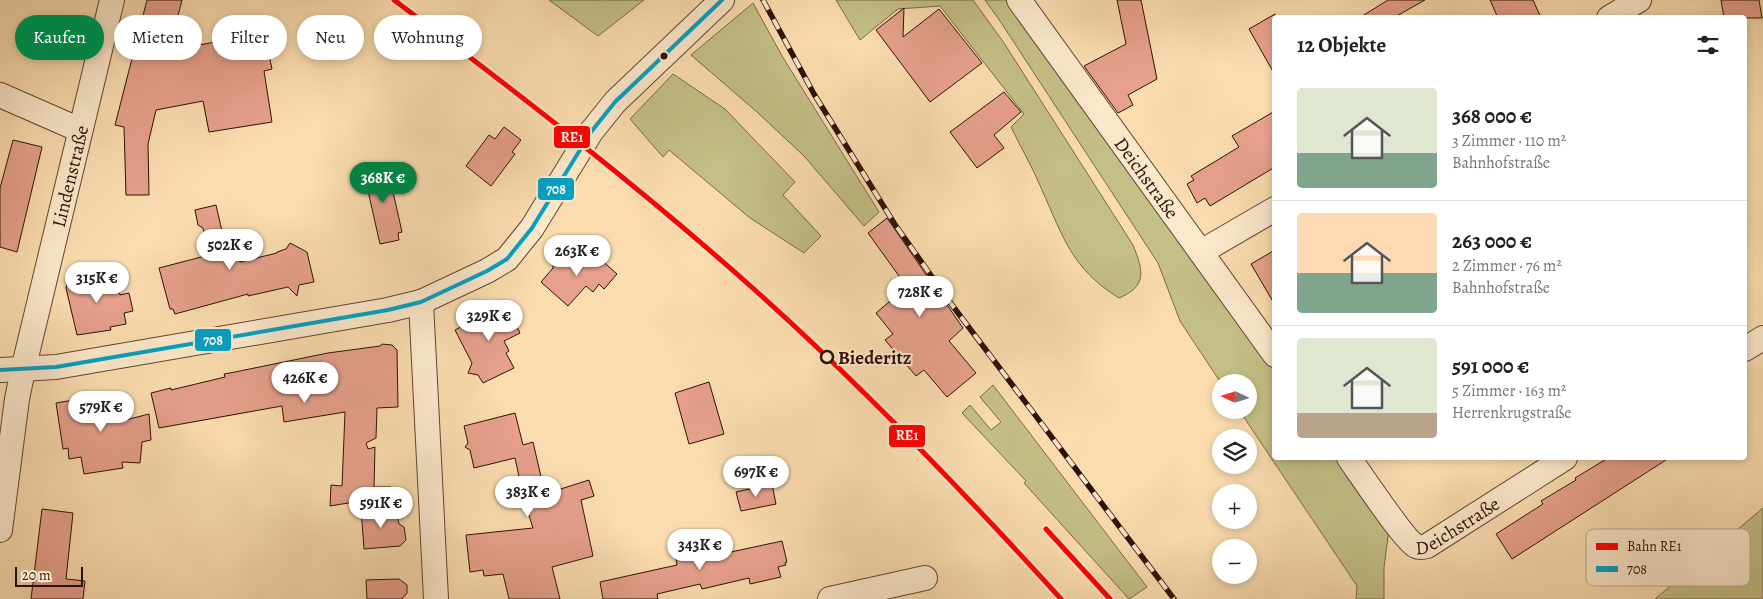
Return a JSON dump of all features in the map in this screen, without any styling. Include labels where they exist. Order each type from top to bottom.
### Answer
[{"type":"street","name":"Lindenstraße","points":[[0,530],[17,399],[11,370],[80,130],[112,0]]},
{"type":"street","points":[[11,370],[56,367],[388,310],[421,302],[487,271],[506,259],[532,228],[591,132],[616,102],[722,0]]},
{"type":"street","name":"Deichstraße","points":[[1019,0],[1272,351]]},
{"type":"street","points":[[1614,15],[1639,0]]},
{"type":"street","points":[[0,95],[80,130]]},
{"type":"street","points":[[1201,252],[1272,211]]},
{"type":"street","points":[[421,302],[436,599]]},
{"type":"street","points":[[1747,348],[1763,338]]},
{"type":"street","name":"Deichstraße","points":[[1350,460],[1404,534],[1414,546],[1421,547],[1428,546],[1562,460]]},
{"type":"street","points":[[830,599],[925,578]]},
{"type":"shaded area","points":[[549,0],[644,0],[598,36]]},
{"type":"shaded area","points":[[836,0],[973,0],[1004,43],[1133,245],[1141,270],[1139,283],[1135,288],[1119,298],[1090,276],[1071,251],[1011,127],[1024,114],[940,6],[898,9],[860,40]]},
{"type":"shaded area","points":[[985,0],[1007,0],[1272,368],[1272,459],[1257,437],[1257,429],[1252,429],[1245,419],[1258,419],[1258,374],[1215,374],[1180,321],[1158,263]]},
{"type":"shaded area","points":[[753,3],[782,56],[879,212],[864,226],[804,156],[691,55]]},
{"type":"shaded area","points":[[673,74],[725,109],[795,182],[783,195],[821,236],[804,253],[750,218],[669,150],[663,157],[630,119]]},
{"type":"shaded area","points":[[993,385],[1147,587],[1129,599],[1024,483],[1026,481],[962,413],[970,405],[991,430],[1001,422],[980,397]]},
{"type":"shaded area","points":[[1273,460],[1337,460],[1389,530],[1384,567],[1384,599],[1356,599],[1357,586]]},
{"type":"shaded area","points":[[1763,508],[1763,599],[1655,599],[1670,586],[1750,586],[1750,529],[1738,529]]},
{"type":"building","points":[[147,0],[182,0],[178,15],[143,15]]},
{"type":"building","points":[[1117,0],[1141,0],[1157,79],[1128,95],[1133,105],[1118,113],[1084,66],[1126,44]]},
{"type":"building","points":[[1388,0],[1425,0],[1398,15],[1364,15]]},
{"type":"building","points":[[1490,0],[1533,0],[1540,15],[1497,15]]},
{"type":"building","points":[[1721,0],[1759,0],[1762,18],[1747,18],[1747,15],[1724,15]]},
{"type":"building","points":[[904,8],[903,37],[939,9],[982,63],[930,102],[876,30]]},
{"type":"building","points":[[1272,16],[1272,70],[1249,29]]},
{"type":"building","points":[[212,43],[212,60],[270,60],[272,69],[264,71],[272,122],[209,132],[203,101],[156,110],[148,144],[149,195],[126,195],[124,127],[115,125],[132,60],[202,60],[202,45]]},
{"type":"building","points":[[1004,92],[1021,112],[994,135],[1004,148],[977,168],[950,132]]},
{"type":"building","points":[[1272,113],[1272,169],[1210,206],[1205,198],[1197,203],[1187,184],[1194,180],[1191,176],[1239,147],[1232,136]]},
{"type":"building","points":[[504,127],[521,140],[512,152],[515,154],[491,186],[466,166],[489,135],[495,139]]},
{"type":"building","points":[[13,140],[42,147],[17,252],[0,247],[0,188]]},
{"type":"building","points":[[382,165],[384,176],[389,174],[402,232],[398,233],[399,240],[380,244],[363,169]]},
{"type":"building","points":[[216,205],[224,240],[234,238],[240,262],[277,253],[286,249],[290,243],[307,252],[314,282],[299,285],[297,296],[288,287],[248,296],[248,294],[175,314],[173,309],[170,309],[159,268],[209,255],[203,228],[198,225],[195,210]]},
{"type":"building","points":[[887,218],[963,328],[949,341],[976,373],[947,397],[924,370],[916,376],[885,340],[893,334],[876,313],[907,287],[868,233]]},
{"type":"building","points":[[591,251],[617,274],[604,289],[599,284],[593,292],[586,286],[568,306],[541,282],[553,268],[553,257],[567,256],[578,266]]},
{"type":"building","points":[[1272,252],[1272,300],[1251,264]]},
{"type":"building","points":[[70,273],[99,280],[114,277],[120,295],[129,293],[133,311],[124,313],[126,324],[110,327],[111,330],[77,335],[66,288]]},
{"type":"building","points":[[494,302],[506,304],[520,333],[504,341],[509,351],[506,353],[514,368],[483,383],[478,375],[468,373],[472,363],[455,330],[492,310]]},
{"type":"building","points":[[382,344],[392,345],[397,350],[398,407],[377,408],[376,438],[366,443],[368,449],[375,447],[374,487],[391,487],[391,496],[330,506],[331,485],[342,486],[345,412],[284,422],[282,406],[159,428],[151,393],[225,377],[224,374],[328,353],[380,346]]},
{"type":"building","points":[[709,382],[724,434],[689,444],[675,393]]},
{"type":"building","points":[[114,393],[118,422],[149,414],[151,440],[142,442],[140,463],[122,462],[123,468],[84,474],[81,457],[69,459],[68,448],[63,449],[56,403]]},
{"type":"building","points":[[515,413],[523,445],[533,442],[545,494],[589,480],[594,496],[581,500],[593,556],[552,567],[560,599],[509,599],[503,574],[484,576],[483,570],[470,572],[466,535],[533,528],[524,500],[515,458],[474,468],[470,450],[465,447],[468,443],[464,426]]},
{"type":"building","points":[[1605,460],[1666,460],[1512,559],[1496,534],[1543,504],[1541,501],[1576,480],[1575,478]]},
{"type":"building","points":[[772,484],[776,504],[741,511],[736,492]]},
{"type":"building","points":[[382,506],[383,513],[396,511],[399,524],[404,527],[406,540],[400,546],[364,549],[361,509]]},
{"type":"building","points":[[42,509],[73,513],[66,579],[85,581],[83,599],[31,599]]},
{"type":"building","points":[[703,541],[706,553],[716,551],[717,555],[782,541],[787,562],[785,563],[786,565],[778,567],[781,577],[750,584],[749,578],[702,589],[700,584],[657,594],[658,599],[603,599],[600,582],[677,565],[674,547]]},
{"type":"building","points":[[399,579],[407,585],[407,593],[402,599],[367,599],[366,580]]},
{"type":"railway","points":[[763,0],[814,94],[894,223],[949,301],[1174,599]]},
{"type":"rail line","name":"RE1","points":[[394,0],[578,142],[668,215],[756,291],[836,365],[913,441],[1061,599]]},
{"type":"rail line","name":"RE1","points":[[1046,529],[1110,599]]},
{"type":"transit line","name":"708","points":[[0,370],[56,367],[388,310],[421,302],[487,271],[507,259],[532,228],[591,132],[615,102],[722,0]]},
{"type":"place","name":"Biederitz","points":[[827,357]]}]
